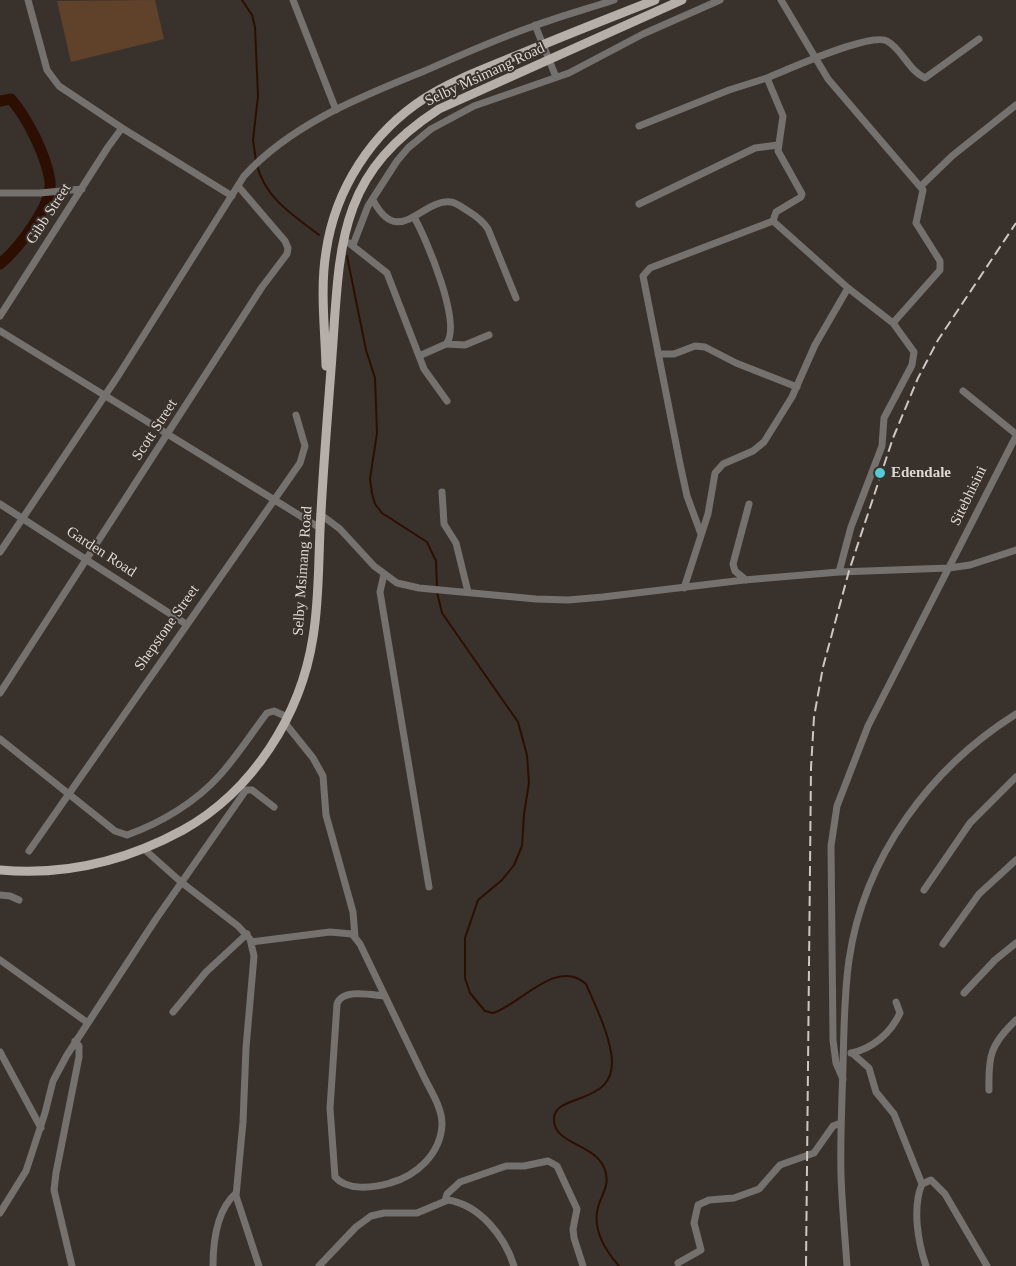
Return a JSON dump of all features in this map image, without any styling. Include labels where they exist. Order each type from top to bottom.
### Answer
[{"type":"main road","name":"Selby Msimang Road","points":[[327,406],[325,254],[342,195],[357,166],[377,139],[403,113],[426,97],[543,44],[655,0]]},
{"type":"main road","name":"Selby Msimang Road","points":[[0,870],[58,870],[95,864],[144,849],[190,826],[217,807],[244,781],[286,720],[306,671],[317,605],[320,514],[327,406],[342,242],[351,210],[363,186],[382,157],[404,134],[454,102],[682,0]]},
{"type":"street","points":[[28,0],[44,60],[54,80],[60,86],[122,128],[232,196]]},
{"type":"street","points":[[293,0],[336,110]]},
{"type":"street","points":[[0,552],[104,396],[238,186],[249,170],[267,152],[291,134],[336,110],[535,25],[614,0]]},
{"type":"street","points":[[353,245],[373,200],[403,154],[431,129],[474,106],[556,77],[681,15],[720,0]]},
{"type":"street","points":[[781,0],[815,59],[837,90],[921,186],[924,195],[916,223],[941,266],[937,276],[893,324]]},
{"type":"street","points":[[535,25],[556,77]]},
{"type":"street","points":[[639,126],[729,90],[767,78],[870,39],[879,38],[890,43],[911,68],[926,78],[979,40]]},
{"type":"street","points":[[767,78],[783,116],[783,132],[778,144],[781,158],[800,186],[802,196],[776,212],[773,221]]},
{"type":"street","points":[[921,186],[952,156],[1016,105]]},
{"type":"street","name":"Gibb Street","points":[[0,316],[108,146],[122,128]]},
{"type":"street","points":[[639,204],[756,148],[778,144]]},
{"type":"street","name":"Scott Street","points":[[0,693],[288,250],[285,241],[275,228],[238,186]]},
{"type":"street","points":[[0,193],[62,192],[82,189]]},
{"type":"street","points":[[373,200],[381,215],[388,220],[396,221],[414,217],[444,202],[451,202],[480,219],[488,229],[516,298]]},
{"type":"street","points":[[414,217],[450,312],[451,333],[446,344]]},
{"type":"street","points":[[773,221],[848,288],[893,324],[913,350],[915,357],[884,418],[882,446],[851,527],[839,572]]},
{"type":"street","points":[[701,534],[687,496],[643,279],[646,270],[773,221]]},
{"type":"street","points":[[342,242],[353,245],[387,273],[430,380],[447,401]]},
{"type":"street","points":[[684,588],[701,534],[718,468],[761,446],[797,388],[814,345],[848,288]]},
{"type":"street","points":[[0,331],[274,502],[320,528]]},
{"type":"street","points":[[419,356],[446,344],[465,346],[489,335]]},
{"type":"street","points":[[658,354],[674,354],[695,346],[705,347],[736,363],[797,388]]},
{"type":"street","points":[[963,391],[1016,435]]},
{"type":"street","name":"Shepstone Street","points":[[29,851],[71,794],[186,624],[304,457],[304,441],[296,415]]},
{"type":"street","name":"Sitebhisini","points":[[843,1079],[836,1064],[832,1031],[831,846],[837,806],[868,726],[941,588],[949,568],[1016,435]]},
{"type":"street","points":[[442,492],[444,524],[456,543],[468,592]]},
{"type":"street","name":"Garden Road","points":[[0,504],[186,624]]},
{"type":"street","points":[[746,580],[734,571],[733,564],[749,504]]},
{"type":"street","points":[[320,514],[340,530],[384,574],[397,583],[419,588],[568,600],[746,580],[839,572],[949,568],[975,563],[1016,550]]},
{"type":"street","points":[[384,574],[380,592],[429,887]]},
{"type":"street","points":[[0,739],[116,831],[127,835],[166,816],[204,791],[225,769],[267,713],[274,711],[286,720],[313,758],[322,776],[326,815],[353,912],[355,937],[385,996],[436,1103],[441,1118],[441,1130],[425,1163],[413,1174],[386,1185],[352,1186],[345,1184],[335,1177],[333,1164],[330,1108],[337,1004],[340,997],[344,995],[385,996]]},
{"type":"street","points":[[847,1266],[842,1189],[841,1123],[847,981],[852,945],[871,885],[891,842],[910,811],[941,774],[979,740],[1016,714]]},
{"type":"street","points":[[924,890],[970,823],[1016,777]]},
{"type":"street","points":[[0,1214],[24,1176],[41,1128],[53,1081],[75,1041],[181,882],[239,797],[249,789],[274,807]]},
{"type":"street","points":[[217,807],[226,816]]},
{"type":"street","points":[[144,849],[181,882],[247,934],[251,942],[254,963],[236,1193],[259,1266]]},
{"type":"street","points":[[943,944],[979,894],[1016,860]]},
{"type":"street","points":[[0,896],[10,896],[19,900]]},
{"type":"street","points":[[251,942],[330,932],[346,932],[355,937]]},
{"type":"street","points":[[173,1012],[206,972],[247,934]]},
{"type":"street","points":[[964,993],[995,960],[1016,942]]},
{"type":"street","points":[[0,960],[88,1023]]},
{"type":"street","points":[[843,1054],[852,1053],[872,1044],[892,1028],[900,1014],[896,1002]]},
{"type":"street","points":[[989,1090],[988,1066],[993,1046],[1016,1020]]},
{"type":"street","points":[[72,1266],[54,1190],[79,1057],[79,1047],[75,1041]]},
{"type":"street","points":[[0,1052],[41,1128]]},
{"type":"street","points":[[852,1053],[869,1068],[876,1092],[894,1114],[922,1184],[918,1194],[917,1212],[921,1247],[926,1266]]},
{"type":"street","points":[[678,1263],[700,1250],[694,1223],[698,1205],[709,1200],[734,1198],[759,1189],[783,1163],[814,1153],[834,1125],[841,1123]]},
{"type":"street","points":[[445,1201],[452,1190],[467,1178],[506,1166],[524,1166],[548,1160],[553,1162],[557,1166],[576,1209],[573,1229],[574,1238],[583,1266]]},
{"type":"street","points":[[922,1184],[931,1180],[939,1186],[987,1266]]},
{"type":"street","points":[[213,1266],[219,1225],[227,1202],[236,1193]]},
{"type":"street","points":[[320,1266],[356,1227],[371,1216],[384,1212],[417,1213],[445,1201],[463,1204],[483,1219],[501,1237],[508,1248],[514,1266]]},
{"type":"shaded area","points":[[155,0],[164,39],[71,62],[57,1]]},
{"type":"waterway","points":[[242,0],[252,15],[255,27],[258,96],[253,140],[256,161]]},
{"type":"waterway","points":[[0,101],[11,99],[24,117],[45,160],[50,181],[46,202],[40,214],[24,238],[0,264]]},
{"type":"waterway","points":[[257,165],[266,187],[273,196],[290,213],[319,235]]},
{"type":"waterway","points":[[347,256],[366,350],[375,378],[377,433],[370,479],[372,493],[375,504],[382,513],[427,542],[436,561],[437,587]]},
{"type":"waterway","points":[[437,592],[442,613],[518,722],[527,755],[529,783],[524,814],[522,846],[514,865],[502,880],[478,900],[465,938],[465,978],[470,993],[485,1011],[493,1013],[551,979],[563,976],[575,977],[586,984],[607,1035],[611,1052],[611,1070],[606,1082],[597,1090],[564,1105],[557,1110],[554,1119],[560,1134],[593,1154],[605,1170],[607,1180],[598,1207],[598,1231],[609,1253],[619,1266]]},
{"type":"railway","points":[[806,1266],[811,768],[814,717],[823,667],[849,571],[893,438],[918,378],[938,340],[1016,223]]},
{"type":"place","name":"Edendale","points":[[880,473]]}]
